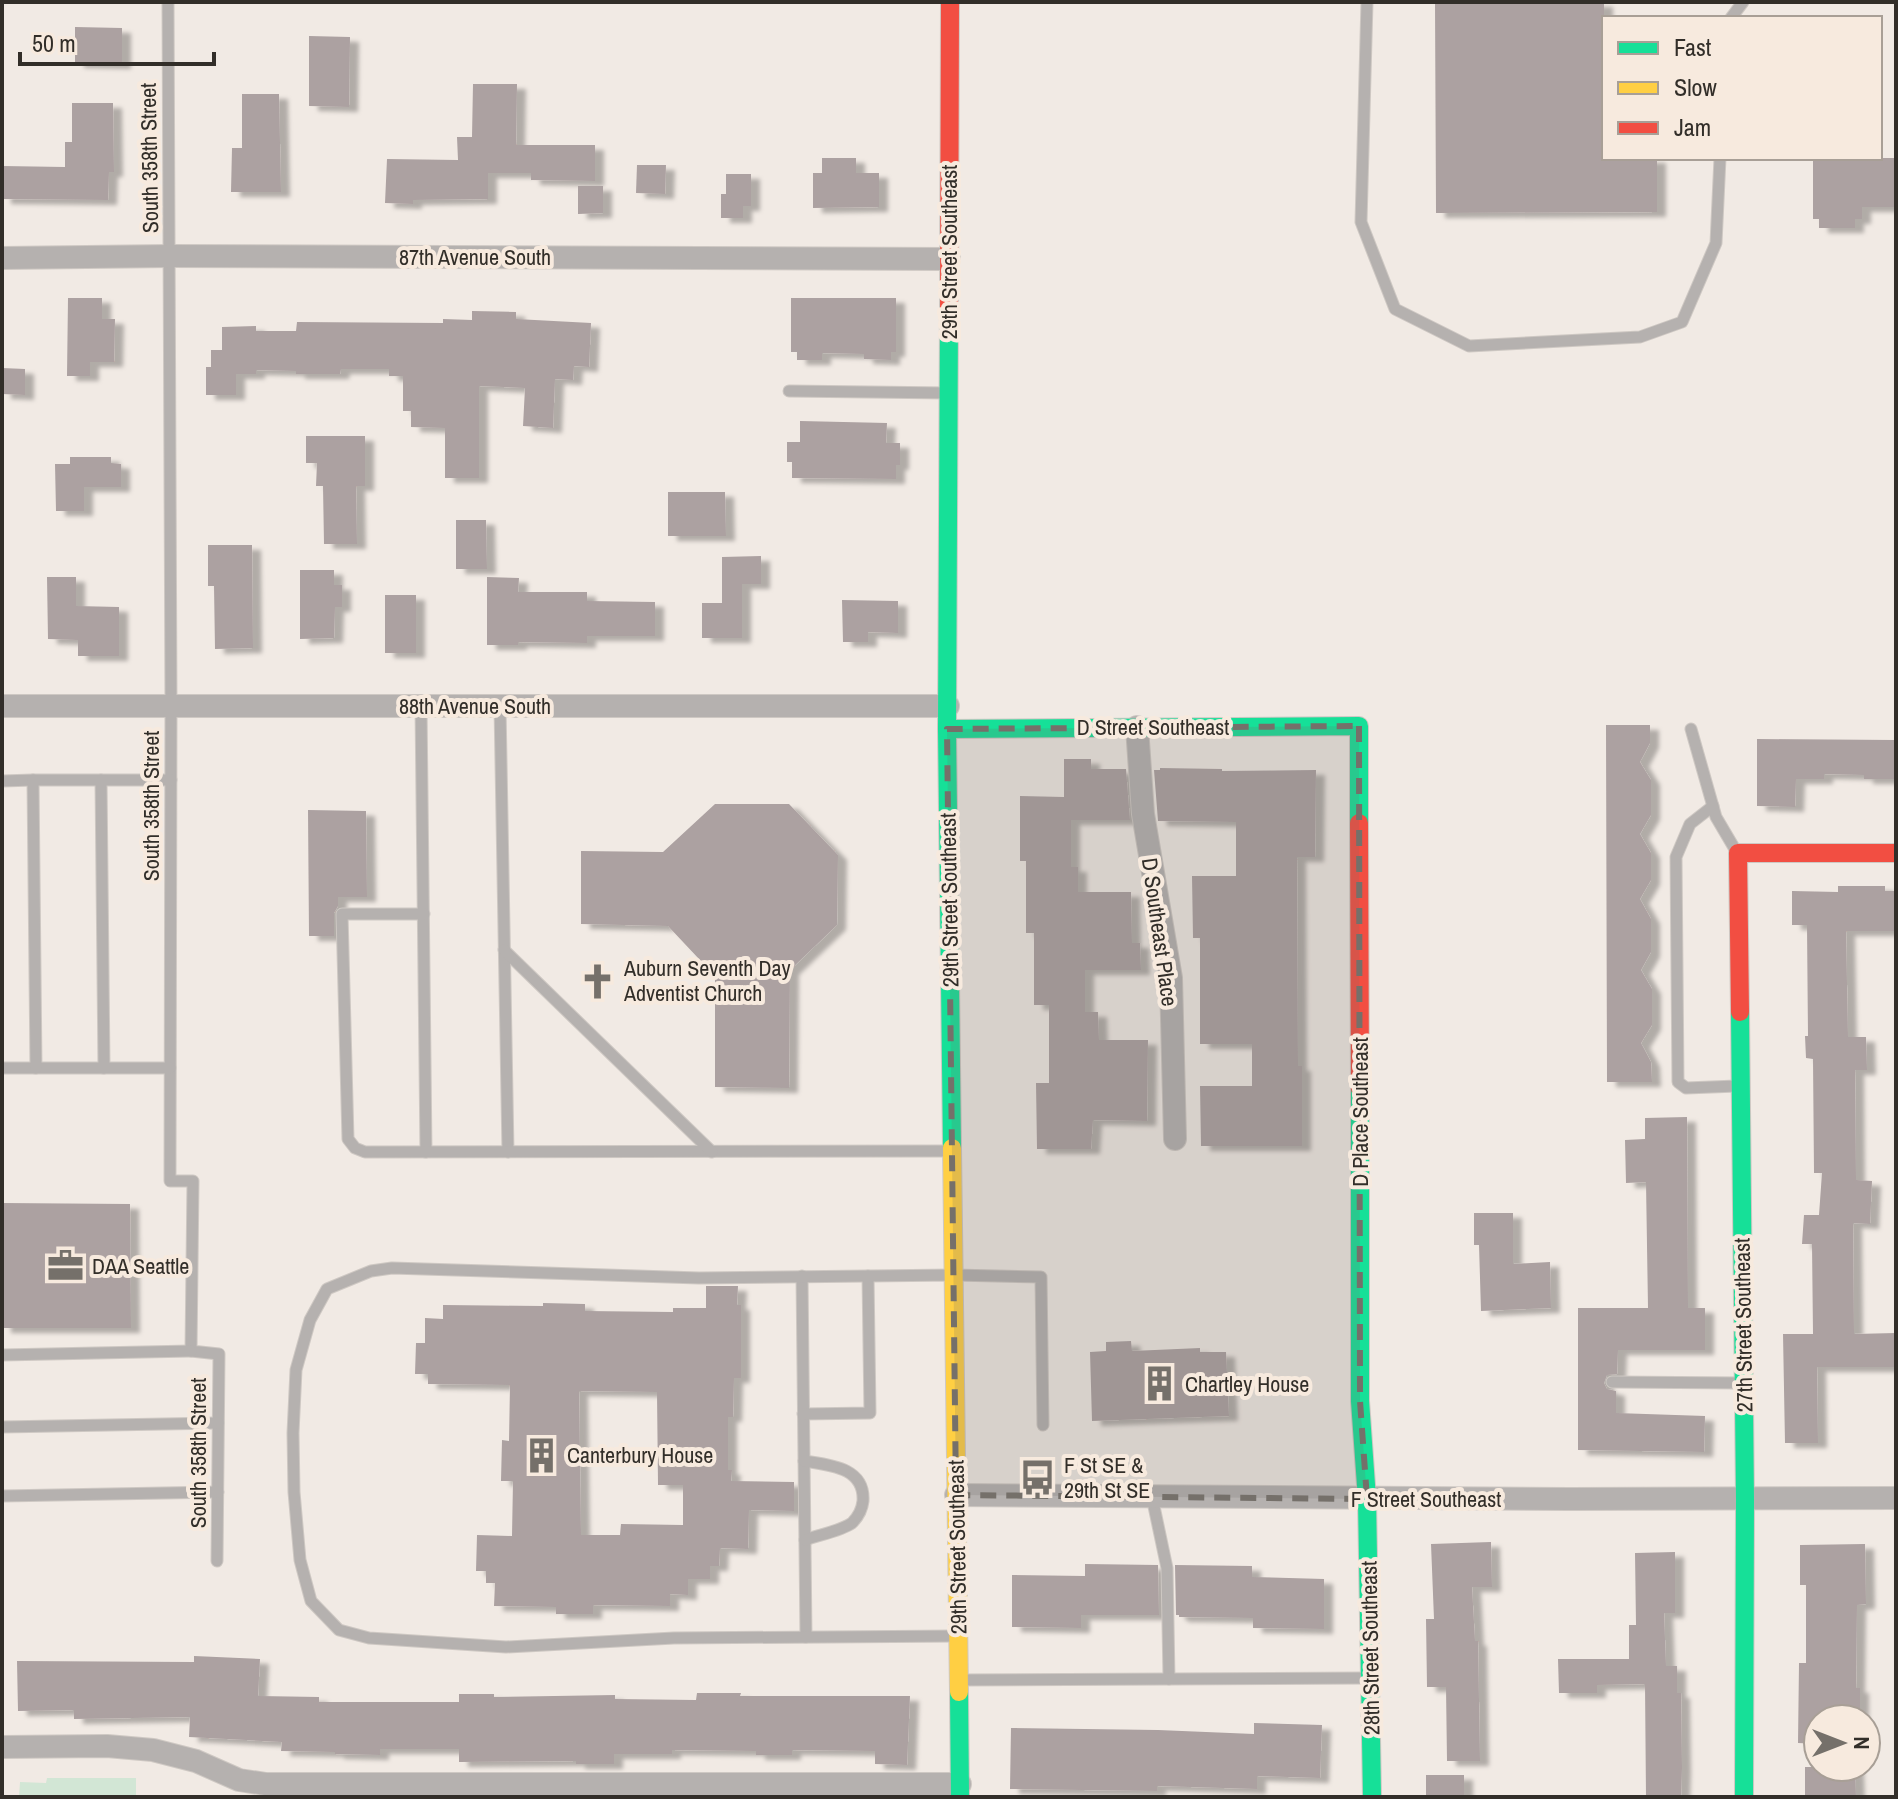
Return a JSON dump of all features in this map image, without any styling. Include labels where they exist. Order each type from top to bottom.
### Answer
[{"type":"street","name":"29th Street Southeast","points":[[950,2],[947,717],[960,1790]]},
{"type":"street","name":"87th Avenue South","points":[[2,258],[949,259]]},
{"type":"street","name":"88th Avenue South","points":[[2,706],[500,706],[947,717]]},
{"type":"street","name":"D Street Southeast","points":[[947,717],[1137,727],[1359,726]]},
{"type":"street","name":"D Place Southeast","points":[[1359,726],[1360,1401],[1367,1499]]},
{"type":"street","name":"D Southeast Place","points":[[1137,727],[1143,814],[1171,978],[1175,1139]]},
{"type":"street","points":[[1738,853],[1896,853]]},
{"type":"street","name":"27th Street Southeast","points":[[1738,853],[1745,1500],[1744,1797]]},
{"type":"street","name":"F Street Southeast","points":[[956,1495],[1367,1499],[1896,1498]]},
{"type":"street","name":"28th Street Southeast","points":[[1367,1499],[1372,1797]]},
{"type":"street","points":[[2,1747],[107,1746],[153,1750],[196,1761],[239,1780],[266,1784],[535,1791],[960,1790]]},
{"type":"lane","name":"South 358th Street","points":[[168,2],[170,1181],[193,1181],[191,1351],[219,1354],[217,1561]]},
{"type":"lane","points":[[1367,2],[1361,222],[1395,309],[1469,346],[1640,337],[1682,322],[1716,243],[1720,160]]},
{"type":"lane","points":[[789,391],[948,393]]},
{"type":"lane","points":[[421,706],[426,1152]]},
{"type":"lane","points":[[500,706],[508,1152]]},
{"type":"lane","points":[[1691,729],[1716,817],[1738,853]]},
{"type":"lane","points":[[33,780],[36,1068]]},
{"type":"lane","points":[[101,780],[104,1068]]},
{"type":"lane","points":[[2,781],[171,780]]},
{"type":"lane","points":[[1713,806],[1690,824],[1676,857],[1678,1082],[1686,1088],[1741,1086]]},
{"type":"lane","points":[[424,914],[342,914],[348,1139],[355,1148],[365,1152],[952,1151]]},
{"type":"lane","points":[[504,950],[712,1152]]},
{"type":"lane","points":[[2,1068],[170,1068]]},
{"type":"lane","points":[[958,1636],[674,1638],[506,1647],[369,1638],[339,1630],[311,1601],[300,1560],[293,1433],[296,1370],[310,1320],[327,1289],[371,1271],[392,1268],[699,1278],[1041,1277],[1043,1425]]},
{"type":"lane","points":[[802,1276],[806,1637]]},
{"type":"lane","points":[[803,1414],[870,1413],[868,1276]]},
{"type":"lane","points":[[2,1355],[191,1351]]},
{"type":"lane","points":[[1612,1382],[1744,1383]]},
{"type":"lane","points":[[2,1427],[218,1423]]},
{"type":"lane","points":[[804,1461],[834,1465],[851,1472],[860,1484],[863,1500],[860,1513],[851,1523],[805,1540]]},
{"type":"lane","points":[[2,1496],[218,1492]]},
{"type":"lane","points":[[1152,1497],[1167,1568],[1169,1679]]},
{"type":"lane","points":[[959,1680],[1370,1678]]},
{"type":"highlighted area","points":[[1359,726],[1360,1401],[1367,1499],[956,1495],[947,729]]},
{"type":"green space","points":[[47,1778],[136,1778],[136,1797],[19,1797],[20,1782],[46,1783]]},
{"type":"building","points":[[1435,2],[1604,2],[1602,160],[1657,160],[1657,212],[1436,213]]},
{"type":"building","points":[[75,27],[122,28],[122,64],[75,63]]},
{"type":"building","points":[[309,36],[350,37],[349,107],[309,106]]},
{"type":"building","points":[[473,84],[517,84],[516,145],[595,145],[595,181],[531,180],[531,173],[488,173],[488,199],[385,203],[387,159],[458,160],[457,137],[472,137]]},
{"type":"building","points":[[242,94],[279,94],[281,192],[231,192],[232,148],[242,148]]},
{"type":"building","points":[[72,103],[113,103],[114,172],[109,172],[108,200],[2,199],[2,166],[65,167],[65,142],[72,142]]},
{"type":"building","points":[[822,158],[856,158],[856,173],[879,173],[879,207],[813,208],[813,173],[822,173]]},
{"type":"building","points":[[1896,158],[1896,207],[1862,207],[1862,219],[1855,219],[1855,228],[1819,228],[1819,219],[1813,219],[1813,160]]},
{"type":"building","points":[[637,165],[666,165],[665,194],[636,193]]},
{"type":"building","points":[[726,174],[751,174],[751,206],[743,206],[743,218],[721,218],[721,194],[726,194]]},
{"type":"building","points":[[578,186],[603,186],[603,213],[578,214]]},
{"type":"building","points":[[68,298],[102,298],[102,319],[115,319],[114,362],[90,362],[90,376],[67,376]]},
{"type":"building","points":[[791,298],[896,298],[896,352],[891,352],[891,360],[864,359],[864,354],[822,353],[822,360],[797,360],[797,352],[791,352]]},
{"type":"building","points":[[472,311],[516,312],[516,319],[591,323],[589,367],[574,366],[573,380],[555,379],[553,428],[523,426],[525,388],[479,386],[479,478],[445,478],[445,428],[411,427],[411,411],[403,411],[403,376],[389,376],[389,369],[341,369],[340,374],[256,370],[256,374],[236,374],[236,395],[206,395],[206,367],[211,367],[211,350],[222,350],[222,327],[256,326],[256,331],[296,331],[297,322],[443,323],[443,319],[472,320]]},
{"type":"building","points":[[2,368],[25,369],[25,395],[2,394]]},
{"type":"building","points":[[800,421],[887,423],[886,443],[900,443],[900,465],[896,465],[896,479],[792,478],[792,462],[787,462],[787,442],[800,442]]},
{"type":"building","points":[[306,436],[365,436],[365,486],[356,486],[357,544],[324,544],[323,486],[316,486],[317,463],[306,463]]},
{"type":"building","points":[[70,457],[111,457],[111,463],[121,464],[121,487],[84,487],[84,511],[56,511],[55,464],[70,464]]},
{"type":"building","points":[[668,492],[725,492],[726,536],[668,536]]},
{"type":"building","points":[[456,520],[486,520],[487,569],[456,569]]},
{"type":"building","points":[[208,545],[252,545],[253,648],[215,649],[214,586],[208,586]]},
{"type":"building","points":[[761,556],[761,584],[742,584],[742,638],[702,638],[702,603],[722,603],[722,557]]},
{"type":"building","points":[[300,570],[334,570],[334,585],[342,585],[342,607],[335,607],[334,638],[300,639]]},
{"type":"building","points":[[47,577],[76,577],[76,606],[119,607],[119,656],[78,656],[78,640],[48,639]]},
{"type":"building","points":[[487,577],[519,578],[518,592],[587,592],[587,601],[655,602],[655,636],[587,636],[587,643],[487,645]]},
{"type":"building","points":[[385,595],[416,595],[416,653],[385,653]]},
{"type":"building","points":[[842,600],[898,601],[898,633],[868,632],[868,642],[843,642]]},
{"type":"building","points":[[1606,725],[1650,725],[1650,743],[1640,762],[1651,780],[1651,815],[1640,834],[1651,853],[1651,880],[1640,899],[1651,919],[1651,952],[1641,970],[1652,989],[1652,1025],[1641,1043],[1651,1062],[1652,1082],[1607,1082]]},
{"type":"building","points":[[1757,739],[1896,740],[1896,779],[1824,774],[1824,779],[1796,779],[1795,807],[1757,806]]},
{"type":"building","points":[[1064,759],[1091,759],[1091,769],[1126,769],[1130,820],[1071,820],[1071,867],[1078,867],[1078,892],[1131,892],[1132,943],[1140,943],[1141,970],[1085,970],[1085,1012],[1098,1012],[1099,1040],[1148,1040],[1147,1121],[1093,1120],[1091,1149],[1037,1149],[1036,1083],[1049,1083],[1049,1005],[1034,1005],[1034,933],[1026,933],[1026,861],[1020,861],[1020,796],[1064,797]]},
{"type":"building","points":[[1154,770],[1316,770],[1315,857],[1297,857],[1298,1066],[1302,1066],[1302,1146],[1201,1146],[1200,1086],[1252,1086],[1252,1044],[1200,1044],[1200,938],[1193,938],[1192,876],[1236,876],[1236,822],[1158,821]]},
{"type":"building","points":[[715,804],[789,804],[838,855],[837,925],[790,970],[789,1088],[715,1087],[715,976],[668,926],[581,924],[581,851],[663,852]]},
{"type":"building","points":[[308,810],[366,811],[367,897],[338,897],[334,936],[309,936]]},
{"type":"building","points":[[1838,886],[1885,886],[1885,891],[1896,891],[1896,931],[1846,931],[1848,1037],[1866,1037],[1867,1070],[1855,1070],[1856,1180],[1872,1181],[1870,1224],[1853,1223],[1854,1334],[1896,1333],[1896,1367],[1817,1367],[1818,1443],[1785,1443],[1783,1334],[1813,1334],[1812,1244],[1802,1244],[1804,1215],[1819,1215],[1822,1173],[1814,1173],[1813,1059],[1806,1058],[1807,925],[1792,925],[1792,891],[1838,892]]},
{"type":"building","points":[[1687,1117],[1688,1308],[1705,1308],[1705,1350],[1618,1350],[1617,1374],[1607,1375],[1604,1383],[1607,1389],[1616,1391],[1616,1413],[1705,1416],[1704,1452],[1578,1450],[1578,1308],[1648,1308],[1646,1182],[1626,1183],[1625,1140],[1645,1139],[1645,1118]]},
{"type":"building","name":"DAA Seattle","points":[[2,1203],[130,1204],[131,1328],[2,1328]]},
{"type":"building","points":[[1474,1213],[1513,1213],[1513,1264],[1550,1262],[1551,1308],[1481,1311],[1479,1245],[1474,1245]]},
{"type":"building","name":"Canterbury House","points":[[706,1286],[738,1286],[741,1378],[734,1378],[733,1417],[728,1417],[728,1470],[732,1470],[731,1481],[794,1482],[794,1511],[749,1510],[748,1549],[720,1548],[719,1566],[710,1566],[710,1579],[688,1579],[688,1595],[670,1594],[670,1606],[593,1605],[593,1614],[556,1614],[556,1607],[494,1606],[495,1583],[486,1583],[486,1571],[476,1571],[477,1535],[512,1536],[513,1481],[501,1481],[502,1440],[509,1441],[510,1385],[428,1384],[428,1374],[415,1374],[416,1343],[425,1343],[425,1318],[443,1319],[443,1305],[585,1304],[585,1311],[673,1312],[673,1308],[706,1308]],"holes":[[[579,1391],[657,1392],[658,1485],[683,1485],[683,1525],[621,1524],[620,1535],[581,1535]]]},
{"type":"building","name":"Chartley House","points":[[1131,1341],[1132,1351],[1200,1348],[1200,1352],[1226,1352],[1229,1416],[1092,1421],[1090,1352],[1106,1351],[1106,1342]]},
{"type":"building","points":[[1491,1542],[1492,1587],[1472,1587],[1475,1641],[1478,1641],[1480,1761],[1447,1761],[1446,1687],[1427,1687],[1426,1619],[1434,1619],[1431,1544]]},
{"type":"building","points":[[1865,1544],[1866,1604],[1857,1605],[1856,1688],[1860,1688],[1860,1703],[1802,1703],[1802,1743],[1798,1743],[1799,1663],[1806,1663],[1806,1585],[1800,1585],[1800,1545]]},
{"type":"building","points":[[1675,1552],[1675,1613],[1664,1613],[1666,1666],[1677,1666],[1677,1693],[1681,1693],[1681,1797],[1646,1797],[1645,1684],[1597,1685],[1597,1693],[1559,1693],[1558,1659],[1629,1659],[1629,1625],[1636,1625],[1635,1553]]},
{"type":"building","points":[[1085,1564],[1158,1565],[1159,1615],[1081,1615],[1081,1628],[1012,1627],[1012,1575],[1085,1576]]},
{"type":"building","points":[[1175,1565],[1252,1566],[1252,1577],[1324,1579],[1324,1629],[1253,1628],[1253,1618],[1179,1617],[1176,1615]]},
{"type":"building","points":[[194,1656],[260,1659],[258,1696],[319,1697],[319,1702],[459,1702],[459,1694],[494,1694],[494,1697],[615,1695],[615,1699],[696,1700],[697,1693],[910,1696],[907,1765],[875,1764],[875,1751],[792,1750],[792,1755],[756,1755],[756,1751],[672,1750],[672,1754],[614,1754],[614,1764],[576,1764],[576,1761],[459,1762],[459,1749],[380,1749],[380,1755],[335,1754],[281,1751],[282,1742],[189,1737],[190,1717],[74,1719],[74,1710],[18,1711],[17,1661],[194,1662]]},
{"type":"building","points":[[1254,1723],[1322,1725],[1320,1778],[1257,1776],[1257,1789],[1157,1786],[1157,1791],[1010,1789],[1011,1728],[1254,1734]]},
{"type":"building","points":[[1426,1775],[1464,1775],[1464,1797],[1426,1797]]},
{"type":"building","points":[[1805,1783],[1856,1783],[1856,1797],[1805,1797]]},
{"type":"traffic: fast","points":[[949,311],[947,729],[952,1148]]},
{"type":"traffic: fast","points":[[947,729],[1359,726],[1359,823]]},
{"type":"traffic: fast","points":[[1740,1012],[1745,1500],[1744,1797]]},
{"type":"traffic: fast","points":[[1360,1089],[1360,1401],[1367,1499],[1372,1797]]},
{"type":"traffic: fast","points":[[959,1692],[960,1797]]},
{"type":"traffic: slow","points":[[952,1148],[959,1692]]},
{"type":"traffic: jam","points":[[949,311],[950,2]]},
{"type":"traffic: jam","points":[[1359,823],[1360,1089]]},
{"type":"traffic: jam","points":[[1740,1012],[1738,853],[1896,853]]},
{"type":"place","name":"Auburn Seventh Day Adventist Church","points":[[598,981]]},
{"type":"place","name":"DAA Seattle","points":[[66,1266]]},
{"type":"place","name":"Chartley House","points":[[1159,1384]]},
{"type":"place","name":"Canterbury House","points":[[541,1455]]},
{"type":"place","name":"F St SE & 29th St SE","points":[[1038,1478]]}]
